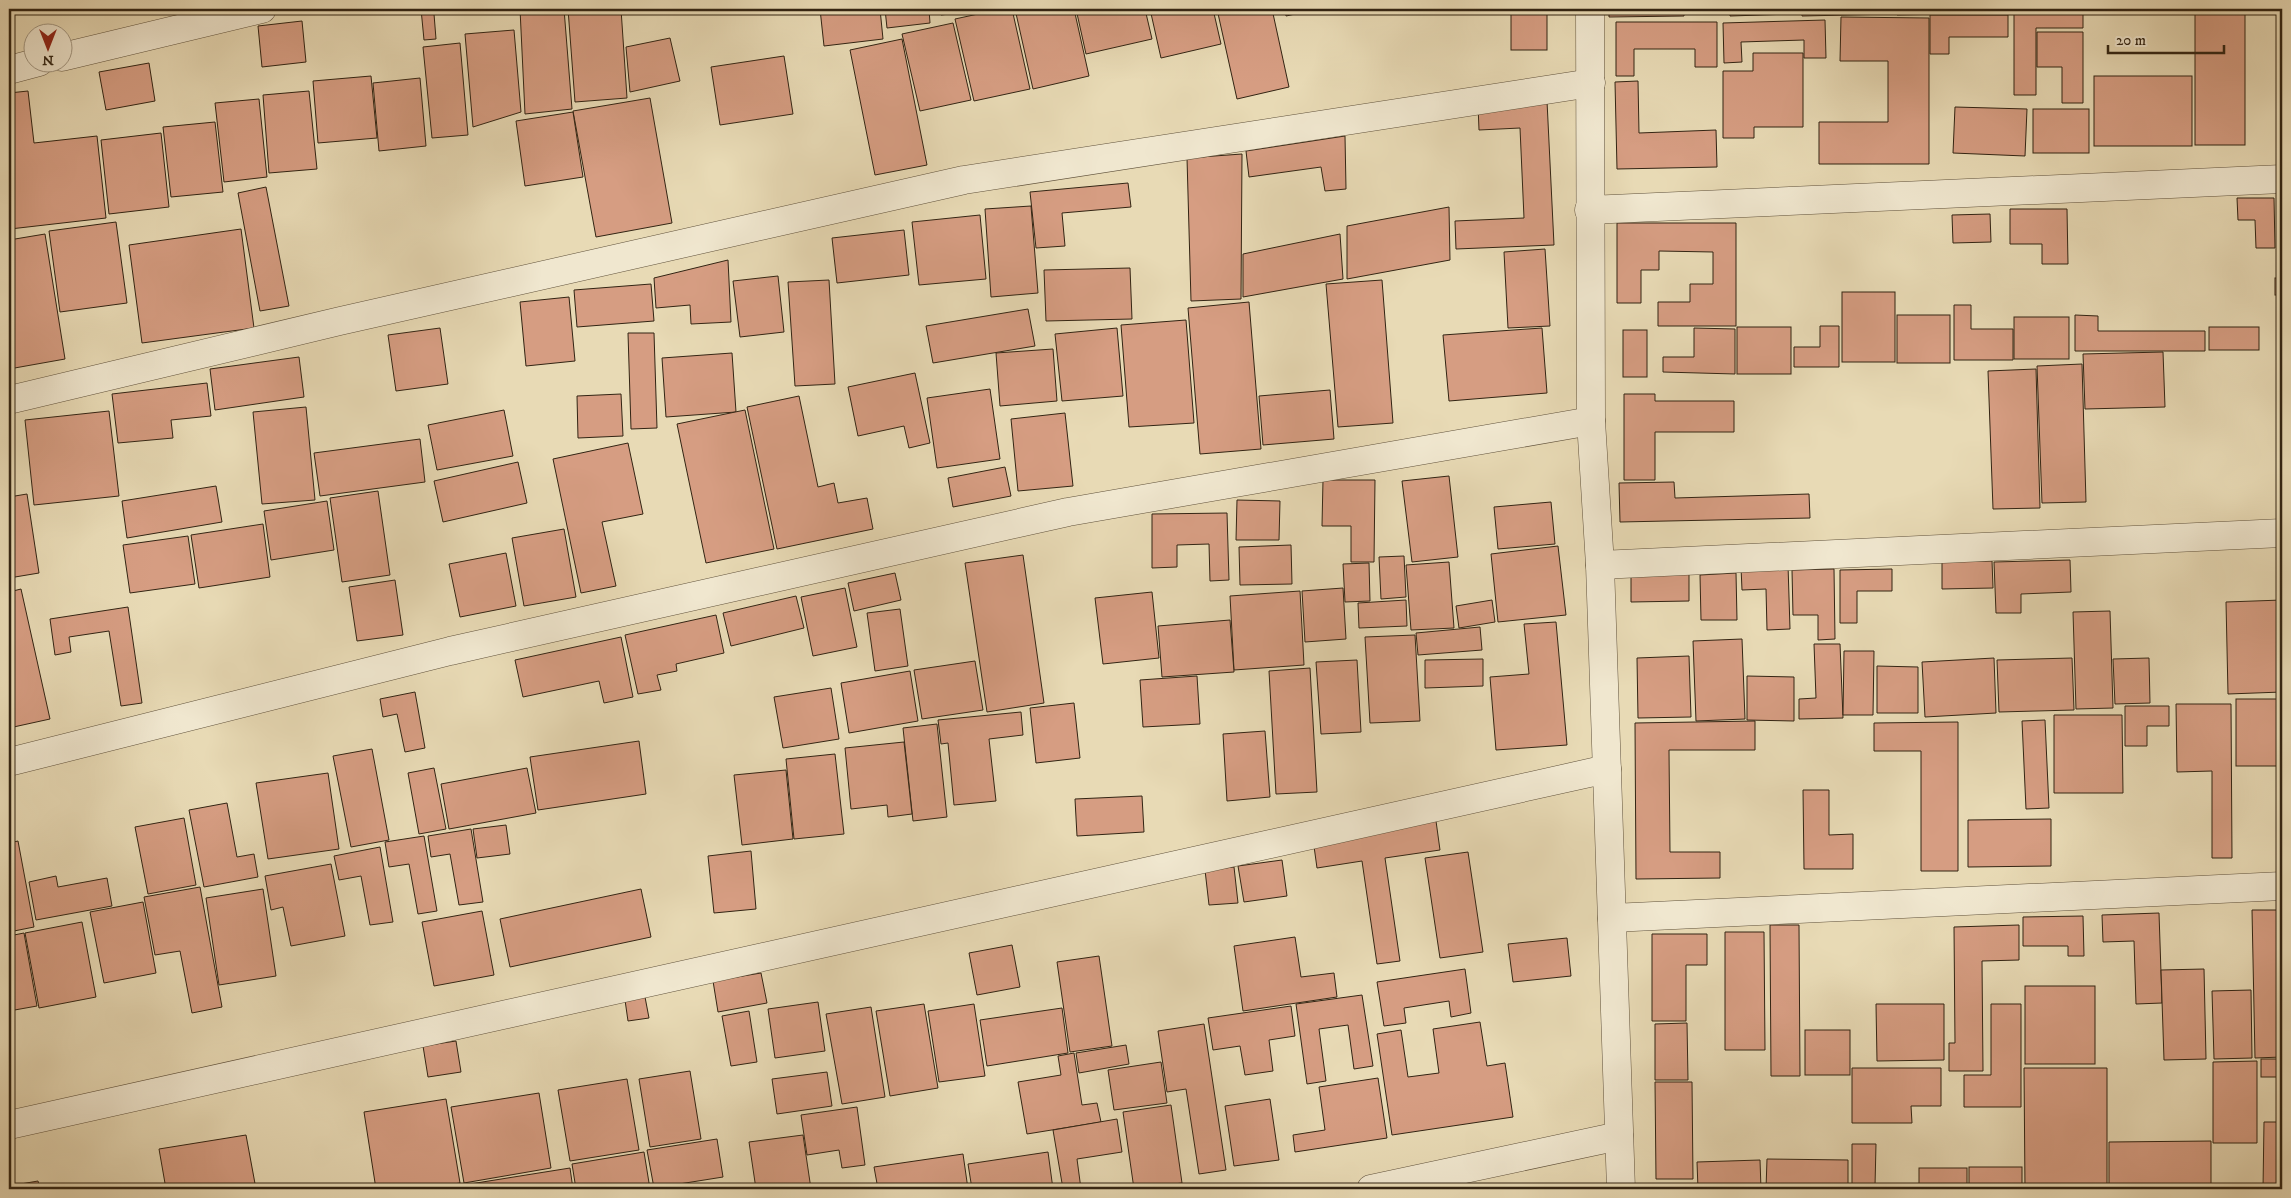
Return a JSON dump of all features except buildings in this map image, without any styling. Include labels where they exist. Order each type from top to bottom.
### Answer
[{"type":"street","points":[[72,55],[262,9]]},
{"type":"street","points":[[1590,9],[1590,421],[1600,565],[1621,1189]]},
{"type":"street","points":[[9,70],[22,67]]},
{"type":"street","points":[[9,400],[349,318],[964,180],[1591,83]]},
{"type":"street","points":[[1589,210],[2282,179]]},
{"type":"street","points":[[9,762],[450,651],[1068,512],[1590,421]]},
{"type":"street","points":[[1600,565],[2282,533]]},
{"type":"street","points":[[9,1125],[1607,769]]},
{"type":"street","points":[[1612,918],[2282,886]]},
{"type":"street","points":[[1370,1189],[1619,1136]]}]
